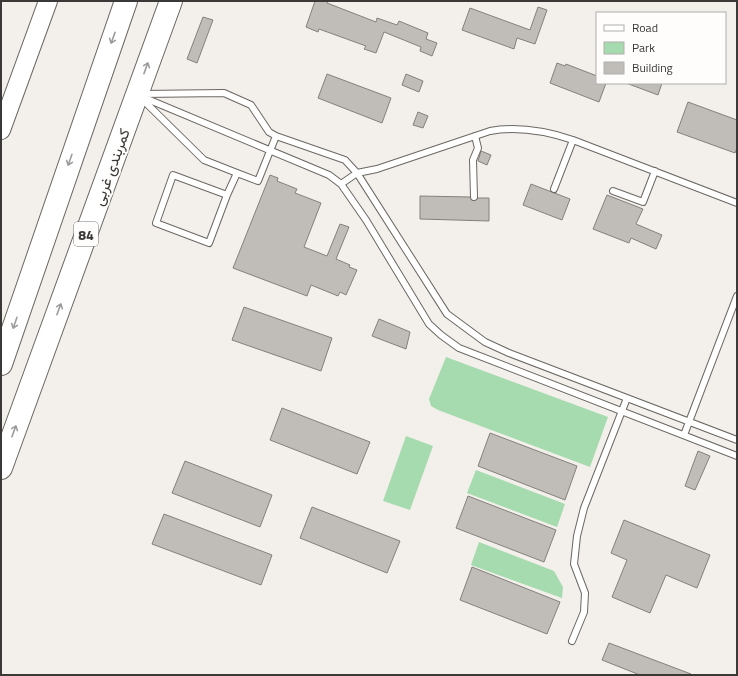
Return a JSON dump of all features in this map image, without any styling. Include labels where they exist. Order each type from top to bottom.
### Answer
[{"type":"highway","points":[[1,364],[126,1]]},
{"type":"highway","name":"کمربندی غربی","points":[[1,468],[171,1]]},
{"type":"street","points":[[1,103],[39,1]]},
{"type":"street","points":[[1,130],[48,1]]},
{"type":"lane","points":[[137,94],[224,93],[252,105],[269,132],[276,136],[345,160],[357,174],[447,314],[485,342],[509,353],[737,440]]},
{"type":"lane","points":[[137,94],[204,160],[258,181],[276,136]]},
{"type":"lane","points":[[137,94],[329,175],[341,184],[366,220],[429,324],[441,336],[459,348],[737,456]]},
{"type":"lane","points":[[341,184],[357,174],[377,169],[475,136],[506,128],[554,134],[573,140],[737,203]]},
{"type":"lane","points":[[474,198],[473,160],[478,148],[475,136]]},
{"type":"lane","points":[[554,189],[573,140]]},
{"type":"lane","points":[[613,191],[643,202],[655,171]]},
{"type":"lane","points":[[227,195],[173,175],[156,223],[209,243],[237,173]]},
{"type":"lane","points":[[684,435],[737,296]]},
{"type":"lane","points":[[572,641],[584,612],[585,593],[574,564],[577,536],[584,508],[627,398]]},
{"type":"green space","points":[[446,357],[608,417],[590,467],[438,410],[431,406],[429,399]]},
{"type":"green space","points":[[406,436],[433,446],[410,510],[383,501]]},
{"type":"green space","points":[[476,470],[565,504],[557,527],[467,493]]},
{"type":"green space","points":[[479,542],[554,571],[563,587],[562,598],[471,565]]},
{"type":"building","points":[[315,1],[328,1],[327,3],[376,22],[377,18],[397,25],[399,21],[428,33],[426,39],[437,43],[432,56],[420,51],[421,47],[384,32],[376,53],[364,49],[366,46],[319,29],[318,32],[306,27]]},
{"type":"building","points":[[538,7],[547,10],[535,44],[517,38],[514,49],[462,30],[470,8],[530,30]]},
{"type":"building","points":[[203,17],[213,20],[197,63],[187,59]]},
{"type":"building","points":[[557,63],[565,66],[566,64],[596,76],[596,84],[606,84],[599,102],[550,83]]},
{"type":"building","points":[[327,74],[391,98],[382,123],[318,98]]},
{"type":"building","points":[[406,74],[423,81],[419,92],[402,85]]},
{"type":"building","points":[[629,84],[662,84],[658,95]]},
{"type":"building","points":[[688,102],[737,120],[737,148],[735,153],[677,132]]},
{"type":"building","points":[[418,112],[428,116],[423,128],[413,125]]},
{"type":"building","points":[[481,151],[491,155],[487,165],[478,161]]},
{"type":"building","points":[[270,175],[278,178],[277,181],[297,189],[295,193],[321,203],[304,247],[327,256],[340,224],[349,227],[336,259],[357,270],[346,295],[340,292],[338,296],[311,285],[307,296],[233,268]]},
{"type":"building","points":[[531,184],[570,199],[562,220],[523,205]]},
{"type":"building","points":[[607,195],[643,209],[636,224],[662,235],[656,249],[631,238],[629,243],[593,229]]},
{"type":"building","points":[[420,196],[470,197],[474,201],[478,198],[489,198],[489,221],[420,219]]},
{"type":"building","points":[[244,307],[332,338],[321,371],[232,340]]},
{"type":"building","points":[[379,319],[410,332],[406,349],[372,336]]},
{"type":"building","points":[[282,408],[370,442],[357,474],[270,440]]},
{"type":"building","points":[[490,433],[577,466],[565,500],[478,466]]},
{"type":"building","points":[[698,451],[710,456],[695,490],[685,486]]},
{"type":"building","points":[[185,461],[272,495],[260,527],[172,493]]},
{"type":"building","points":[[468,496],[556,530],[544,562],[456,528]]},
{"type":"building","points":[[312,507],[400,541],[387,573],[300,538]]},
{"type":"building","points":[[164,514],[272,555],[261,585],[152,544]]},
{"type":"building","points":[[624,520],[710,555],[697,588],[666,575],[650,613],[612,597],[627,560],[611,553]]},
{"type":"building","points":[[472,567],[560,602],[547,634],[460,600]]},
{"type":"building","points":[[609,643],[691,675],[640,675],[602,660]]}]
